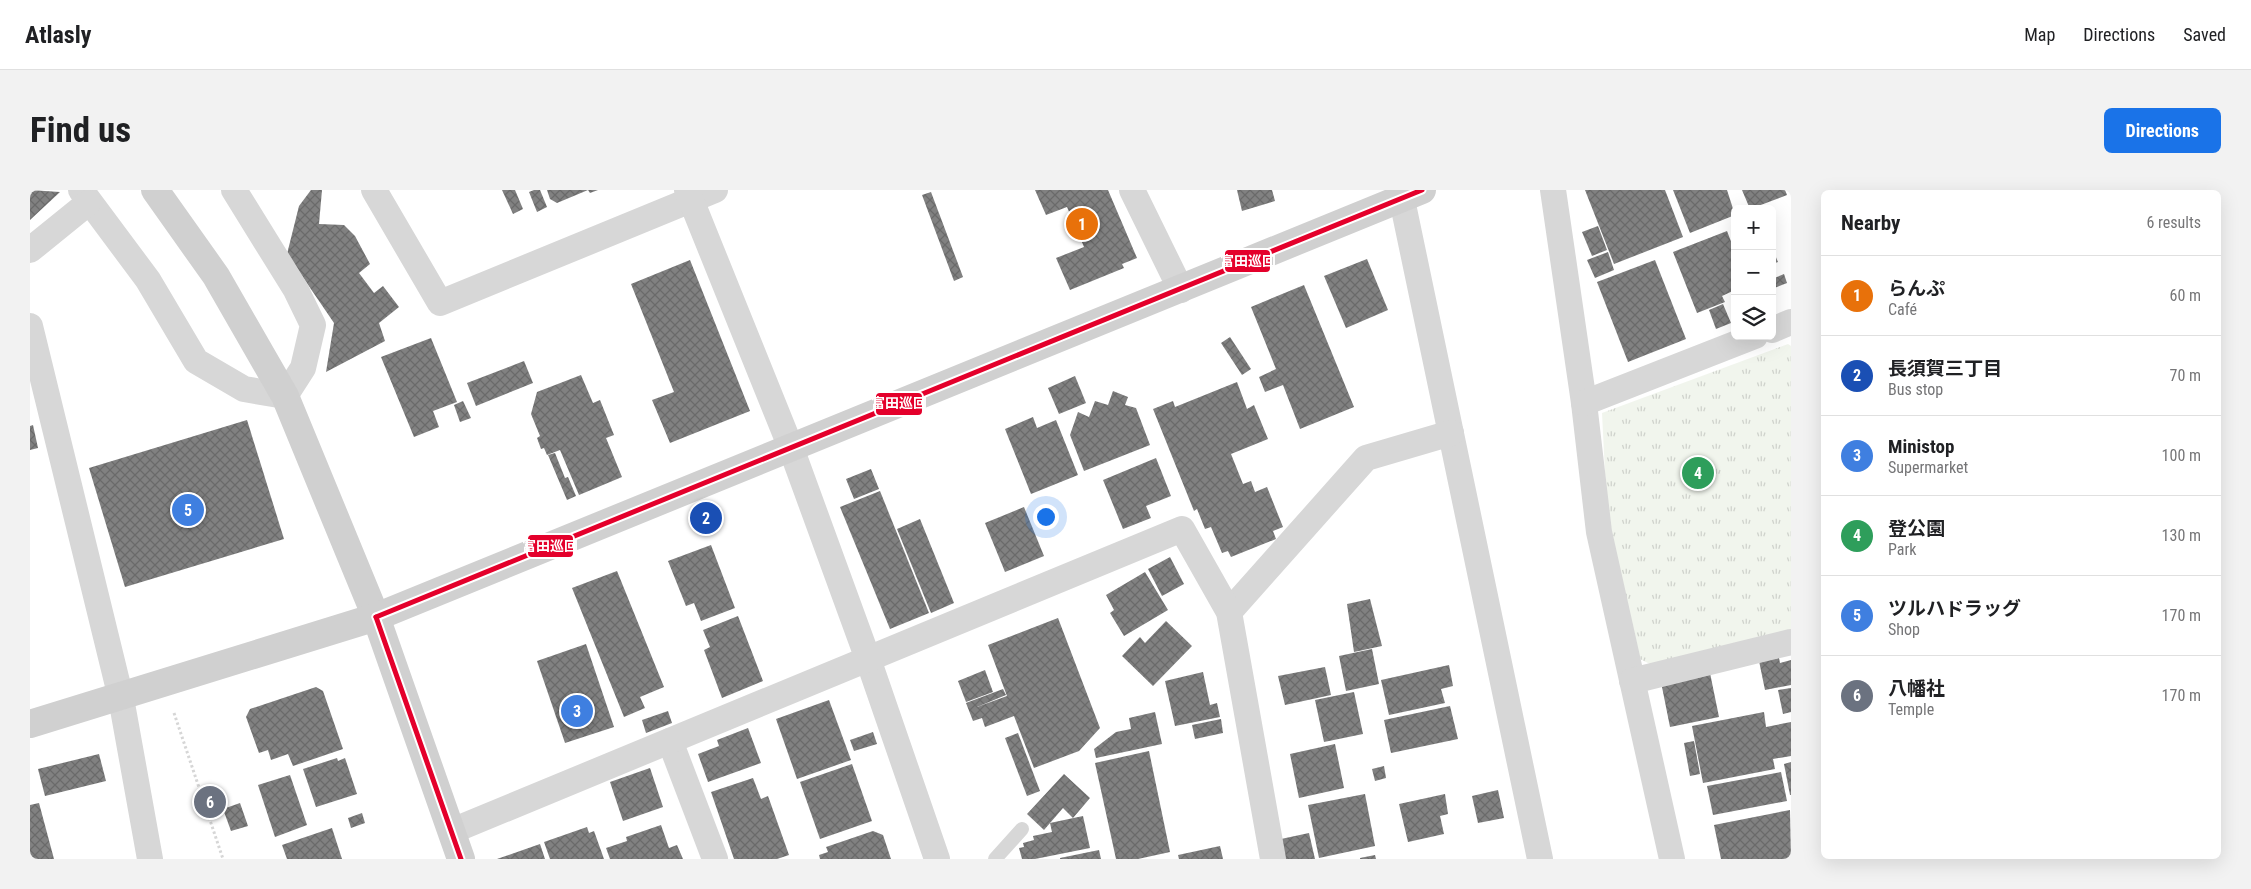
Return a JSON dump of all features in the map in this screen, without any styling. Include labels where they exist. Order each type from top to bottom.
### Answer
[{"type":"street","points":[[155,190],[216,276],[285,396],[376,617],[461,859]]},
{"type":"street","points":[[234,190],[296,290],[313,325],[303,368],[285,396]]},
{"type":"street","points":[[374,190],[440,303],[689,195],[715,190]]},
{"type":"street","points":[[1132,190],[1181,290]]},
{"type":"street","points":[[1553,190],[1584,403],[1599,532],[1672,859]]},
{"type":"street","points":[[30,724],[121,698],[376,617],[1181,290],[1408,193],[1451,433],[1540,859]]},
{"type":"street","points":[[689,195],[792,448],[937,859]]},
{"type":"street","points":[[30,250],[84,196],[148,280],[196,360],[244,389],[285,396]]},
{"type":"street","points":[[1776,328],[1791,322]]},
{"type":"street","points":[[30,326],[39,393],[121,698],[150,859]]},
{"type":"street","points":[[1584,403],[1745,340]]},
{"type":"street","points":[[1229,612],[1366,458],[1451,433]]},
{"type":"street","points":[[452,831],[1182,529],[1229,612],[1273,859]]},
{"type":"street","points":[[1632,681],[1791,642]]},
{"type":"street","points":[[670,741],[715,859]]},
{"type":"lane","points":[[995,859],[1022,829]]},
{"type":"path","points":[[164,684],[223,859]]},
{"type":"green space","points":[[1788,344],[1791,346],[1791,631],[1652,665],[1638,658],[1608,533],[1602,413]]},
{"type":"building","points":[[30,190],[60,192],[30,220]]},
{"type":"building","points":[[311,190],[322,190],[319,224],[344,225],[355,236],[370,264],[359,273],[374,293],[383,286],[399,307],[379,323],[385,341],[326,372],[334,323],[287,254],[299,206]]},
{"type":"building","points":[[502,190],[515,190],[523,209],[513,214]]},
{"type":"building","points":[[540,190],[547,207],[537,212],[529,192]]},
{"type":"building","points":[[547,190],[588,190],[557,203],[550,199]]},
{"type":"building","points":[[1035,190],[1108,190],[1137,258],[1122,264],[1124,268],[1070,290],[1056,258],[1084,247],[1067,207],[1046,215]]},
{"type":"building","points":[[1237,190],[1272,190],[1275,201],[1242,211]]},
{"type":"building","points":[[1585,190],[1665,190],[1683,237],[1614,264]]},
{"type":"building","points":[[1673,190],[1727,190],[1732,205],[1731,217],[1690,233]]},
{"type":"building","points":[[1742,190],[1785,190],[1787,195],[1761,205],[1748,205]]},
{"type":"building","points":[[931,192],[963,277],[954,281],[922,195]]},
{"type":"building","points":[[1598,226],[1607,250],[1592,256],[1582,232]]},
{"type":"building","points":[[1727,231],[1731,242],[1731,292],[1722,296],[1725,302],[1697,313],[1673,252]]},
{"type":"building","points":[[1608,252],[1614,270],[1595,278],[1587,260]]},
{"type":"building","points":[[1367,259],[1388,310],[1346,328],[1324,276]]},
{"type":"building","points":[[690,260],[750,411],[670,443],[652,400],[674,392],[631,284]]},
{"type":"building","points":[[1655,260],[1686,339],[1628,362],[1597,282]]},
{"type":"building","points":[[1784,274],[1787,283],[1776,287],[1776,277]]},
{"type":"building","points":[[1304,285],[1354,407],[1300,429],[1283,385],[1265,392],[1259,377],[1276,369],[1251,307]]},
{"type":"building","points":[[1723,304],[1731,323],[1716,329],[1709,310]]},
{"type":"building","points":[[1230,337],[1251,369],[1242,375],[1221,343]]},
{"type":"building","points":[[431,338],[457,402],[433,411],[439,427],[414,437],[381,357]]},
{"type":"building","points":[[524,361],[533,383],[476,406],[467,383]]},
{"type":"building","points":[[581,375],[593,403],[600,400],[614,435],[606,438],[622,477],[579,495],[560,450],[547,455],[544,448],[541,449],[537,438],[540,436],[531,414],[537,392]]},
{"type":"building","points":[[1075,376],[1086,403],[1059,414],[1048,388]]},
{"type":"building","points":[[1237,382],[1247,409],[1254,405],[1268,439],[1231,454],[1243,484],[1251,481],[1255,492],[1267,487],[1283,527],[1273,531],[1276,539],[1231,557],[1228,551],[1222,553],[1211,527],[1205,529],[1197,509],[1194,511],[1153,409],[1173,401],[1175,407]]},
{"type":"building","points":[[1113,391],[1128,397],[1125,405],[1136,408],[1150,445],[1084,471],[1070,435],[1078,412],[1089,417],[1095,401],[1108,405]]},
{"type":"building","points":[[463,401],[471,418],[460,422],[454,405]]},
{"type":"building","points":[[1033,417],[1037,428],[1056,420],[1078,475],[1031,494],[1005,429]]},
{"type":"building","points":[[247,420],[284,539],[125,587],[89,468]]},
{"type":"building","points":[[33,425],[38,448],[30,450],[30,426]]},
{"type":"building","points":[[555,453],[565,478],[568,477],[576,496],[567,500],[548,455]]},
{"type":"building","points":[[1156,458],[1171,496],[1146,506],[1151,518],[1123,529],[1103,480]]},
{"type":"building","points":[[871,469],[879,489],[854,499],[846,479]]},
{"type":"building","points":[[880,491],[929,613],[890,629],[840,507]]},
{"type":"building","points":[[1024,507],[1044,556],[1005,572],[985,523]]},
{"type":"building","points":[[920,519],[954,603],[931,613],[897,529]]},
{"type":"building","points":[[711,545],[735,608],[701,621],[694,603],[686,606],[668,561]]},
{"type":"building","points":[[1170,557],[1184,584],[1162,596],[1148,569]]},
{"type":"building","points":[[617,571],[664,687],[640,697],[645,708],[624,717],[572,588]]},
{"type":"building","points":[[1145,572],[1168,610],[1124,636],[1110,613],[1114,610],[1106,595]]},
{"type":"building","points":[[1370,599],[1382,646],[1354,652],[1347,604]]},
{"type":"building","points":[[738,616],[763,681],[722,698],[704,650],[710,647],[703,630]]},
{"type":"building","points":[[1058,618],[1100,728],[1079,751],[1034,768],[1014,716],[985,727],[982,718],[973,721],[966,703],[1003,689],[1006,695],[977,707],[1007,696],[988,645]]},
{"type":"building","points":[[1166,621],[1192,646],[1153,686],[1122,656],[1140,637],[1145,643]]},
{"type":"building","points":[[586,644],[614,727],[565,743],[537,661]]},
{"type":"building","points":[[1372,649],[1379,684],[1346,691],[1339,656]]},
{"type":"building","points":[[1779,658],[1780,663],[1791,660],[1791,685],[1765,690],[1759,661]]},
{"type":"building","points":[[1449,665],[1453,686],[1441,689],[1445,703],[1389,715],[1381,680]]},
{"type":"building","points":[[1325,667],[1331,695],[1285,705],[1278,676]]},
{"type":"building","points":[[985,670],[993,692],[966,702],[958,681]]},
{"type":"building","points":[[1203,672],[1210,705],[1217,703],[1220,717],[1175,726],[1165,681]]},
{"type":"building","points":[[1710,673],[1719,717],[1670,727],[1661,682]]},
{"type":"building","points":[[316,687],[323,691],[343,749],[293,766],[288,754],[271,760],[268,750],[259,753],[246,717],[250,709]]},
{"type":"building","points":[[1791,688],[1791,712],[1783,714],[1778,690]]},
{"type":"building","points":[[1354,692],[1363,734],[1324,742],[1315,700]]},
{"type":"building","points":[[829,700],[851,760],[797,779],[776,719]]},
{"type":"building","points":[[1450,706],[1458,739],[1391,753],[1384,720]]},
{"type":"building","points":[[668,711],[672,723],[646,733],[642,720]]},
{"type":"building","points":[[1155,712],[1162,744],[1096,758],[1094,749],[1116,732],[1131,729],[1129,718]]},
{"type":"building","points":[[1764,712],[1766,727],[1791,722],[1791,756],[1773,759],[1775,769],[1703,783],[1692,726]]},
{"type":"building","points":[[1221,719],[1223,733],[1195,739],[1192,725]]},
{"type":"building","points":[[748,728],[761,763],[708,782],[698,754],[719,746],[717,740]]},
{"type":"building","points":[[873,732],[877,744],[854,751],[850,740]]},
{"type":"building","points":[[1018,733],[1040,791],[1027,796],[1005,738]]},
{"type":"building","points":[[1694,741],[1700,774],[1690,776],[1684,743]]},
{"type":"building","points":[[1335,744],[1344,788],[1299,798],[1290,754]]},
{"type":"building","points":[[1149,751],[1170,852],[1138,859],[1116,859],[1095,763]]},
{"type":"building","points":[[99,754],[106,781],[45,796],[38,769]]},
{"type":"building","points":[[337,758],[338,761],[345,758],[357,794],[316,807],[303,769]]},
{"type":"building","points":[[1791,762],[1791,795],[1790,795],[1784,764]]},
{"type":"building","points":[[852,764],[872,821],[820,839],[800,782]]},
{"type":"building","points":[[1384,766],[1386,778],[1375,781],[1372,769]]},
{"type":"building","points":[[650,768],[663,807],[623,821],[610,782]]},
{"type":"building","points":[[1781,772],[1787,801],[1713,815],[1707,786]]},
{"type":"building","points":[[1064,774],[1090,798],[1073,818],[1063,808],[1044,830],[1027,814]]},
{"type":"building","points":[[290,775],[307,825],[275,837],[258,785]]},
{"type":"building","points":[[753,778],[761,799],[768,796],[789,855],[777,859],[734,859],[711,792]]},
{"type":"building","points":[[1498,790],[1504,818],[1478,823],[1472,796]]},
{"type":"building","points":[[1365,794],[1375,846],[1319,858],[1308,805]]},
{"type":"building","points":[[1445,794],[1448,814],[1440,816],[1444,834],[1408,842],[1399,804]]},
{"type":"building","points":[[39,803],[54,859],[30,859],[30,805]]},
{"type":"building","points":[[240,803],[248,826],[231,831],[223,809]]},
{"type":"building","points":[[1790,810],[1791,859],[1721,859],[1714,825]]},
{"type":"building","points":[[362,813],[365,823],[351,828],[348,818]]},
{"type":"building","points":[[1083,816],[1090,848],[1035,859],[1022,859],[1019,848],[1024,847],[1023,843],[1034,840],[1033,836],[1052,832],[1050,823]]},
{"type":"building","points":[[661,825],[669,848],[677,845],[683,859],[610,859],[606,848],[627,841],[626,837]]},
{"type":"building","points":[[587,827],[589,833],[594,831],[604,859],[550,859],[544,842]]},
{"type":"building","points":[[332,828],[342,859],[287,859],[282,845]]},
{"type":"building","points":[[873,831],[883,835],[891,859],[820,859],[819,855],[828,852],[826,847]]},
{"type":"building","points":[[1309,833],[1315,859],[1285,859],[1281,839]]},
{"type":"building","points":[[540,844],[545,859],[497,859]]},
{"type":"building","points":[[1220,846],[1223,859],[1179,859],[1178,855]]},
{"type":"building","points":[[1099,850],[1101,859],[1060,859],[1060,858]]},
{"type":"building","points":[[1375,855],[1376,859],[1360,859],[1360,858]]},
{"type":"transit line","name":"富田巡回","points":[[376,617],[1422,190]]},
{"type":"transit line","name":"富田巡回","points":[[376,617],[461,859]]},
{"type":"place","name":"らんぷ","points":[[1082,224]]},
{"type":"place","name":"登公園","points":[[1698,473]]},
{"type":"place","name":"ツルハドラッグ","points":[[188,510]]},
{"type":"place","name":"長須賀三丁目","points":[[706,518]]},
{"type":"place","name":"Ministop","points":[[577,711]]},
{"type":"place","name":"八幡社","points":[[210,802]]}]
